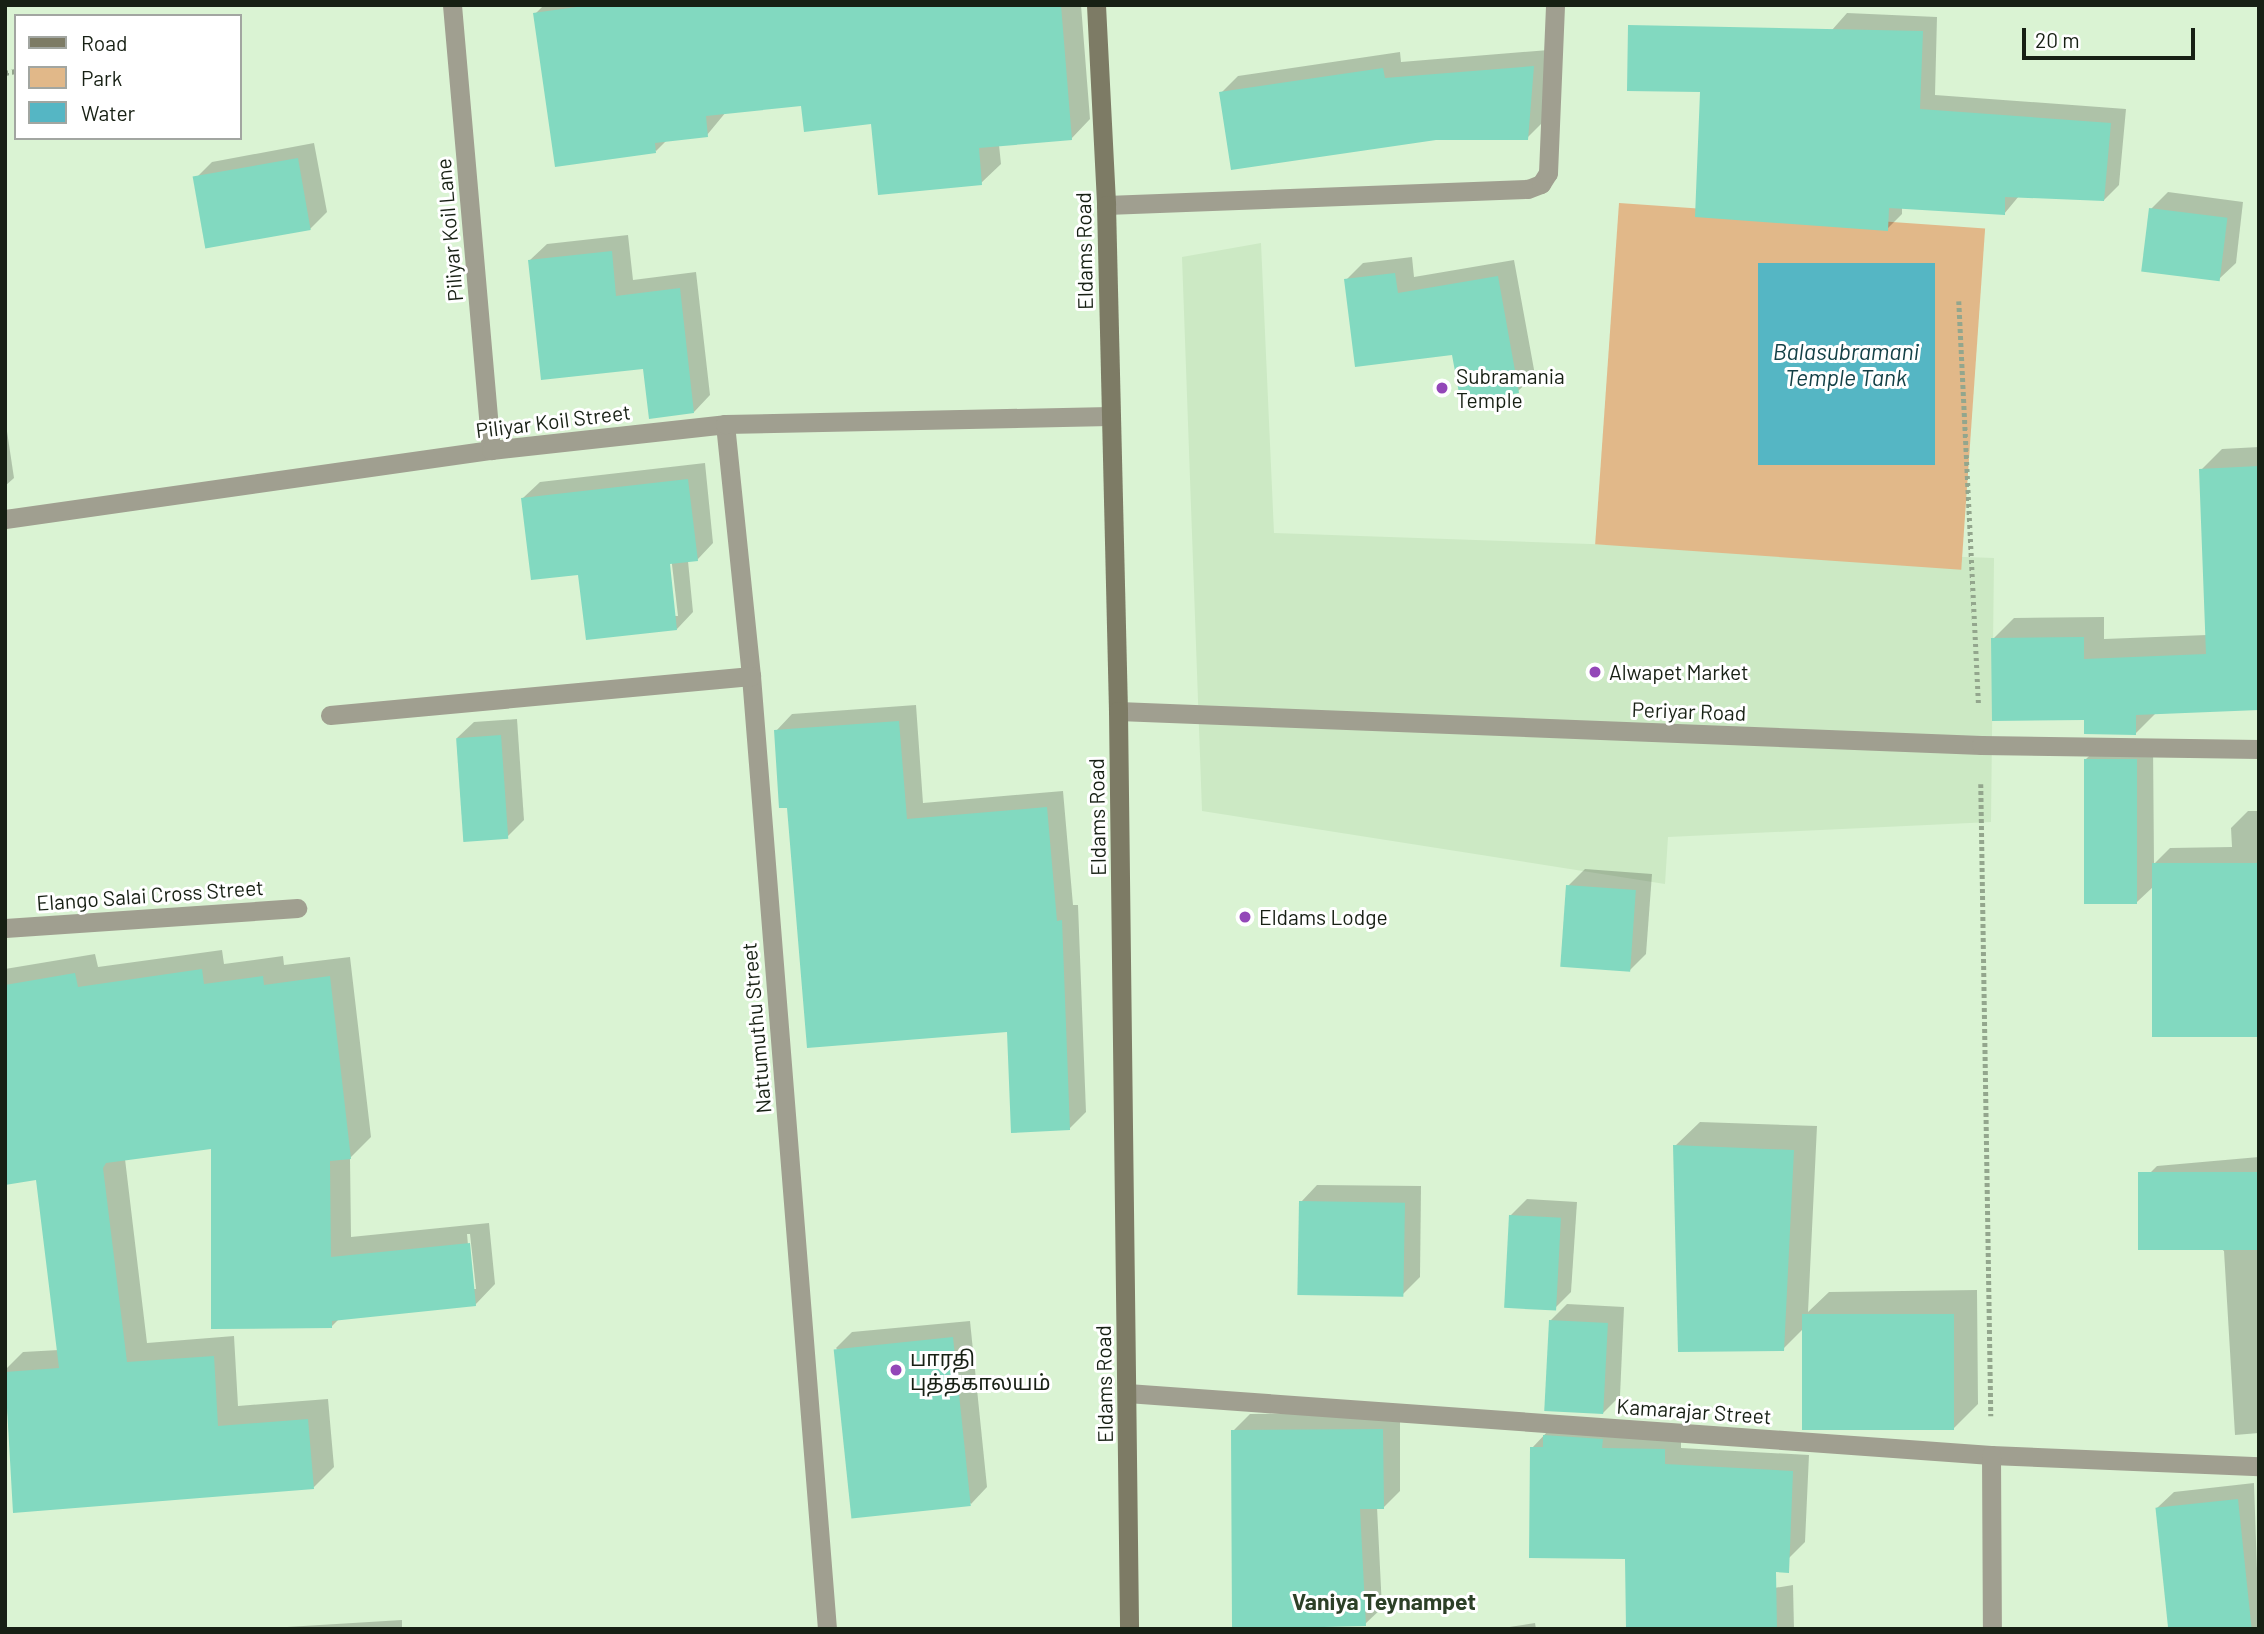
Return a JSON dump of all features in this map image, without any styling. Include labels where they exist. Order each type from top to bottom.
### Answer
[{"type":"main road","name":"Eldams Road","points":[[1096,5],[1106,205],[1118,711],[1129,1629]]},
{"type":"street","name":"Piliyar Koil Lane","points":[[453,5],[491,450]]},
{"type":"street","points":[[1106,205],[1528,189],[1541,184],[1548,173],[1555,5]]},
{"type":"street","name":"Piliyar Koil Street","points":[[5,519],[491,450],[725,424],[1110,416]]},
{"type":"street","name":"Nattumuthu Street","points":[[725,424],[751,676],[827,1629]]},
{"type":"street","points":[[330,715],[751,676]]},
{"type":"street","name":"Periyar Road","points":[[1118,711],[1981,746],[2259,749]]},
{"type":"street","name":"Elango Salai Cross Street","points":[[5,928],[297,908]]},
{"type":"street","name":"Kamarajar Street","points":[[1127,1393],[1991,1455],[2259,1466]]},
{"type":"street","points":[[1991,1455],[1992,1629]]},
{"type":"path","points":[[1959,301],[1981,746],[1991,1455]]},
{"type":"shaded area","name":"Alwapet Market","points":[[1261,243],[1274,533],[1994,558],[1991,822],[1668,837],[1665,884],[1202,811],[1182,257]]},
{"type":"green space","points":[[1619,203],[1985,229],[1961,570],[1595,544]]},
{"type":"water","name":"Balasubramani Temple Tank","points":[[1758,263],[1935,263],[1935,465],[1758,465]]},
{"type":"building","points":[[591,5],[1061,5],[1072,140],[979,148],[982,185],[878,195],[871,124],[804,132],[801,106],[706,116],[708,137],[655,143],[656,153],[555,167],[533,13]]},
{"type":"building","points":[[1628,25],[1923,31],[1920,109],[2111,123],[2104,201],[2005,197],[2005,215],[1889,208],[1888,231],[1695,217],[1700,92],[1627,91]]},
{"type":"building","points":[[1534,66],[1528,140],[1436,140],[1231,170],[1219,92],[1383,68],[1385,78]]},
{"type":"building","points":[[298,158],[311,230],[205,248],[193,177]]},
{"type":"building","points":[[2149,208],[2227,218],[2220,281],[2141,272]]},
{"type":"building","points":[[612,251],[616,296],[680,288],[694,413],[649,419],[643,369],[541,380],[528,260]]},
{"type":"building","points":[[1395,273],[1398,293],[1498,276],[1519,393],[1461,404],[1452,355],[1355,367],[1344,279]]},
{"type":"building","points":[[2259,466],[2259,710],[2136,715],[2136,735],[2084,734],[2084,720],[1992,721],[1991,638],[2084,637],[2084,659],[2206,654],[2199,469]]},
{"type":"building","points":[[688,479],[698,561],[670,564],[677,630],[586,640],[578,575],[531,580],[521,498]]},
{"type":"building","points":[[899,721],[907,819],[1047,807],[1057,921],[1062,920],[1070,1130],[1011,1133],[1007,1032],[807,1048],[787,808],[779,808],[774,730]]},
{"type":"building","points":[[501,735],[508,839],[463,842],[456,738]]},
{"type":"building","points":[[2084,759],[2137,759],[2137,904],[2084,904]]},
{"type":"building","points":[[2152,863],[2259,863],[2259,1037],[2152,1037]]},
{"type":"building","points":[[1566,885],[1636,890],[1630,972],[1560,967]]},
{"type":"building","points":[[202,969],[204,984],[263,976],[264,985],[330,976],[351,1159],[330,1161],[331,1257],[470,1243],[476,1306],[332,1321],[332,1328],[211,1329],[211,1149],[106,1163],[103,1168],[127,1362],[214,1356],[218,1426],[308,1419],[314,1489],[13,1513],[5,1372],[59,1368],[36,1180],[5,1185],[5,985],[75,973],[78,987]]},
{"type":"building","points":[[1673,1145],[1794,1150],[1784,1351],[1678,1352]]},
{"type":"building","points":[[2138,1172],[2259,1172],[2259,1250],[2138,1250]]},
{"type":"building","points":[[1299,1201],[1405,1203],[1403,1297],[1297,1295]]},
{"type":"building","points":[[1509,1215],[1561,1218],[1556,1311],[1504,1308]]},
{"type":"building","points":[[1802,1314],[1954,1314],[1954,1430],[1802,1430]]},
{"type":"building","points":[[1549,1320],[1608,1323],[1603,1414],[1544,1411]]},
{"type":"building","points":[[953,1337],[971,1506],[851,1519],[834,1350]]},
{"type":"building","points":[[1383,1429],[1384,1509],[1360,1509],[1366,1626],[1232,1629],[1231,1430]]},
{"type":"building","points":[[1543,1435],[1603,1439],[1602,1448],[1665,1449],[1665,1464],[1793,1471],[1789,1573],[1776,1572],[1777,1629],[1626,1629],[1625,1559],[1529,1558],[1530,1447],[1543,1447]]},
{"type":"building","points":[[2238,1499],[2252,1629],[2168,1629],[2155,1508]]},
{"type":"place","name":"Subramania Temple","points":[[1442,388]]},
{"type":"place","name":"Alwapet Market","points":[[1595,672]]},
{"type":"place","name":"Eldams Lodge","points":[[1245,917]]},
{"type":"place","name":"பாரதி புத்தகாலயம்","points":[[896,1370]]},
{"type":"district","name":"Vaniya Teynampet","points":[[1384,1601]]}]
